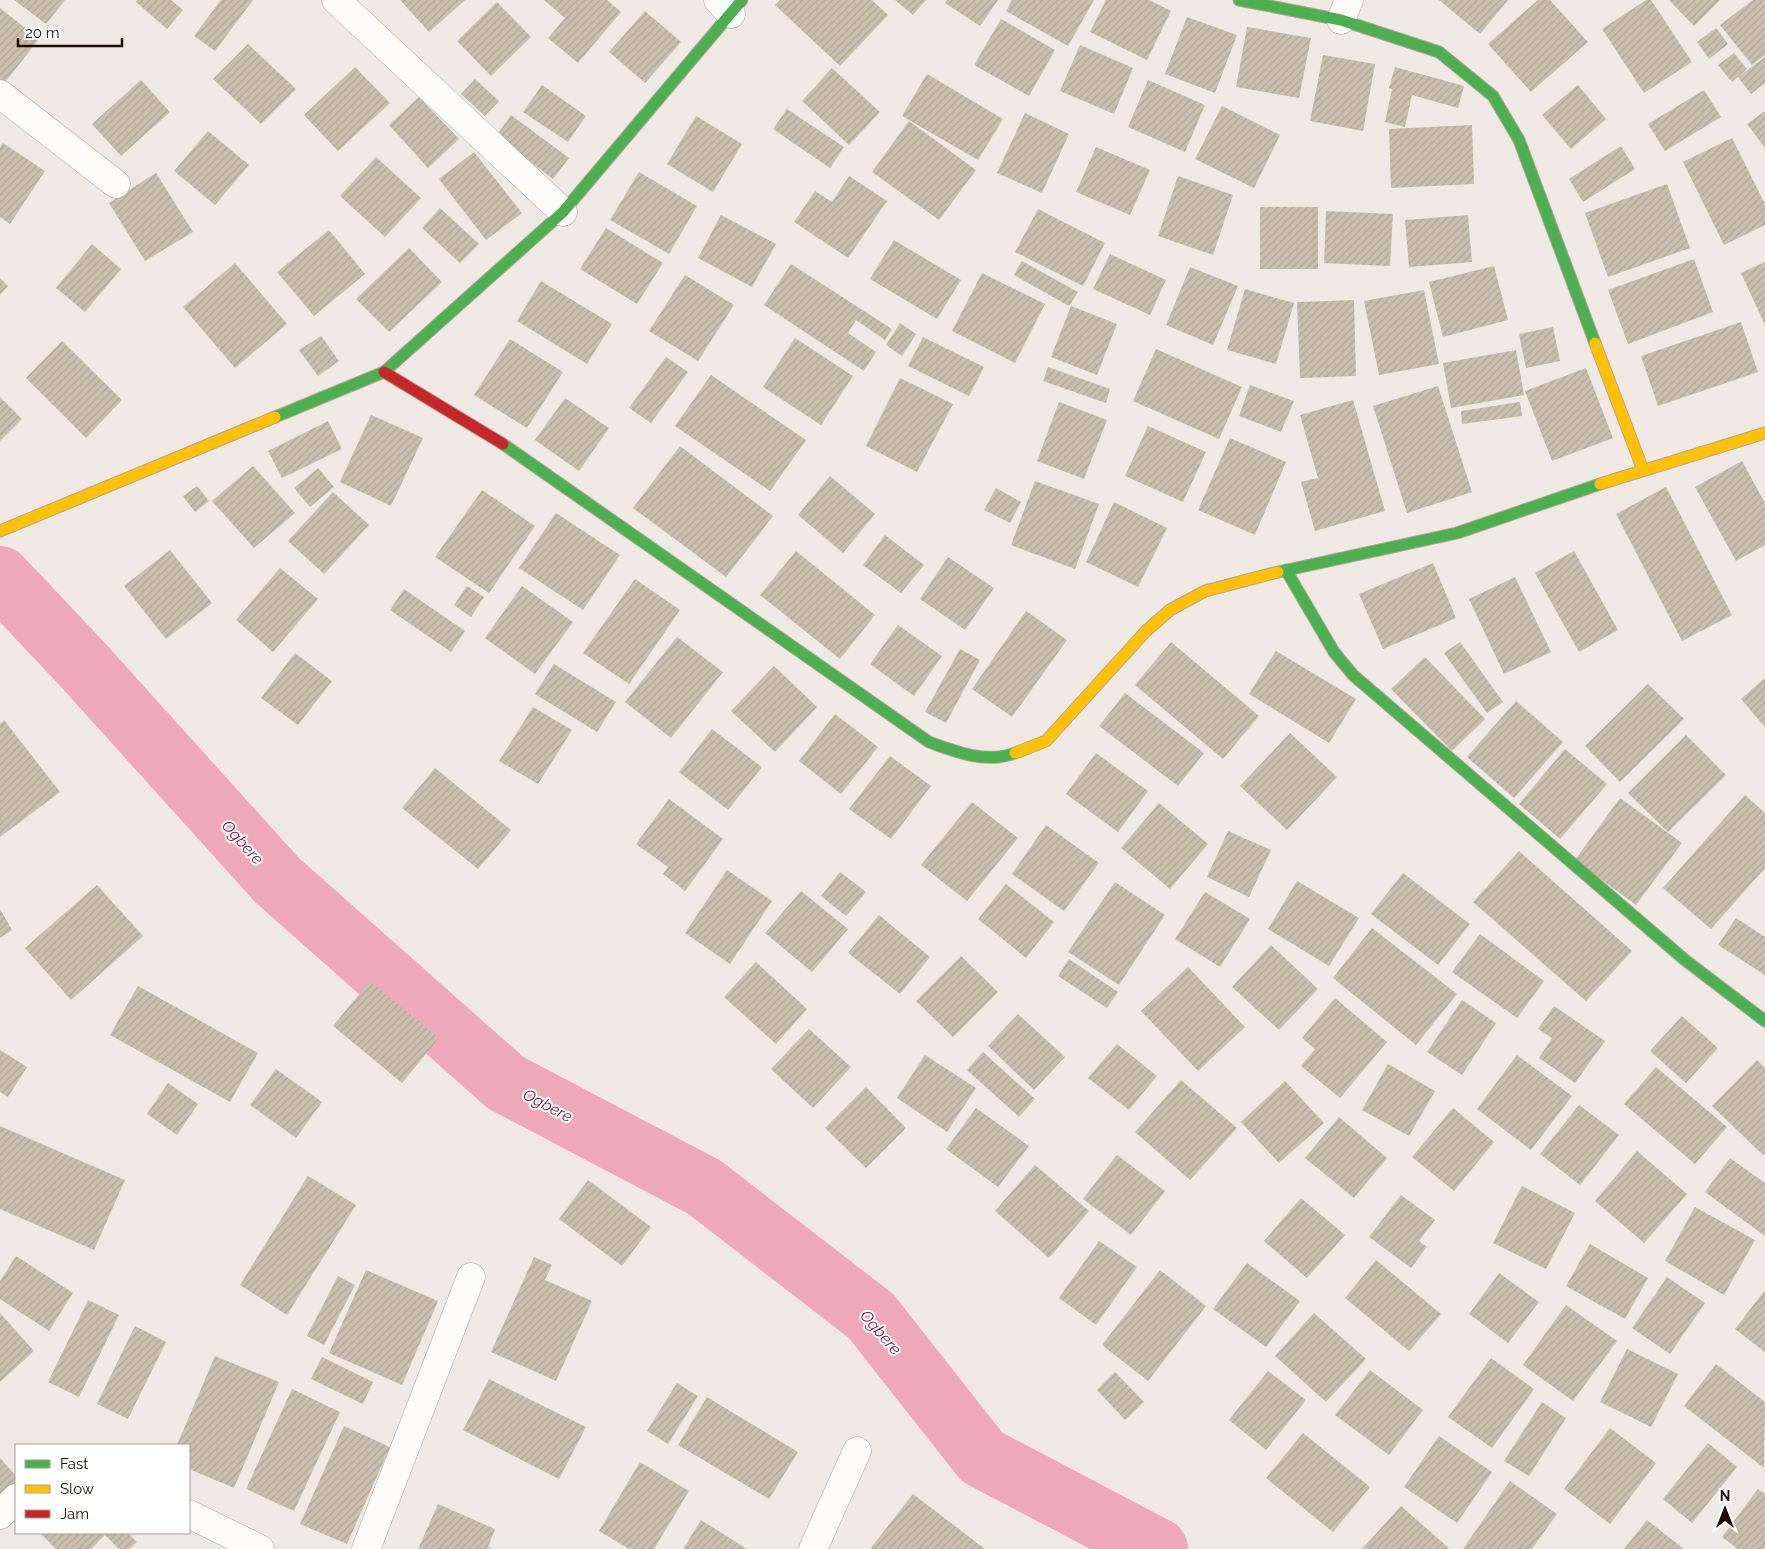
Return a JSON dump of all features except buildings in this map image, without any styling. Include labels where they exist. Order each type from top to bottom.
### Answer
[{"type":"street","points":[[336,0],[563,212]]},
{"type":"street","points":[[1239,0],[1345,10],[1439,52],[1493,96],[1519,140],[1643,470]]},
{"type":"street","points":[[0,531],[384,372],[563,212],[730,5]]},
{"type":"street","points":[[0,94],[116,184]]},
{"type":"street","points":[[384,372],[514,451],[930,742],[967,756],[1004,757],[1046,741],[1146,631],[1170,610],[1205,591],[1286,570],[1457,533],[1643,470],[1765,432]]},
{"type":"street","points":[[1286,570],[1334,652],[1354,675],[1685,960],[1765,1022]]},
{"type":"street","points":[[366,1549],[471,1277]]},
{"type":"street","points":[[812,1549],[858,1452]]},
{"type":"street","points":[[0,1515],[15,1499]]},
{"type":"street","points":[[190,1514],[260,1549]]},
{"type":"waterway","name":"Ogbere","points":[[0,577],[83,665],[277,880],[506,1083],[704,1187],[871,1316],[982,1457],[1157,1549]]},
{"type":"traffic: fast","points":[[275,417],[384,372],[563,212],[742,0]]},
{"type":"traffic: fast","points":[[1239,0],[1341,20],[1439,52],[1493,96],[1519,140],[1595,343]]},
{"type":"traffic: fast","points":[[503,444],[929,742],[961,753],[982,757],[1004,756],[1015,753]]},
{"type":"traffic: fast","points":[[1278,572],[1457,533],[1600,484]]},
{"type":"traffic: fast","points":[[1286,570],[1334,652],[1353,675],[1685,960],[1765,1021]]},
{"type":"traffic: slow","points":[[1595,343],[1643,470]]},
{"type":"traffic: slow","points":[[0,531],[275,417]]},
{"type":"traffic: slow","points":[[1600,484],[1765,433]]},
{"type":"traffic: slow","points":[[1015,753],[1046,741],[1146,631],[1170,610],[1205,591],[1278,572]]},
{"type":"traffic: jam","points":[[384,372],[503,444]]}]
